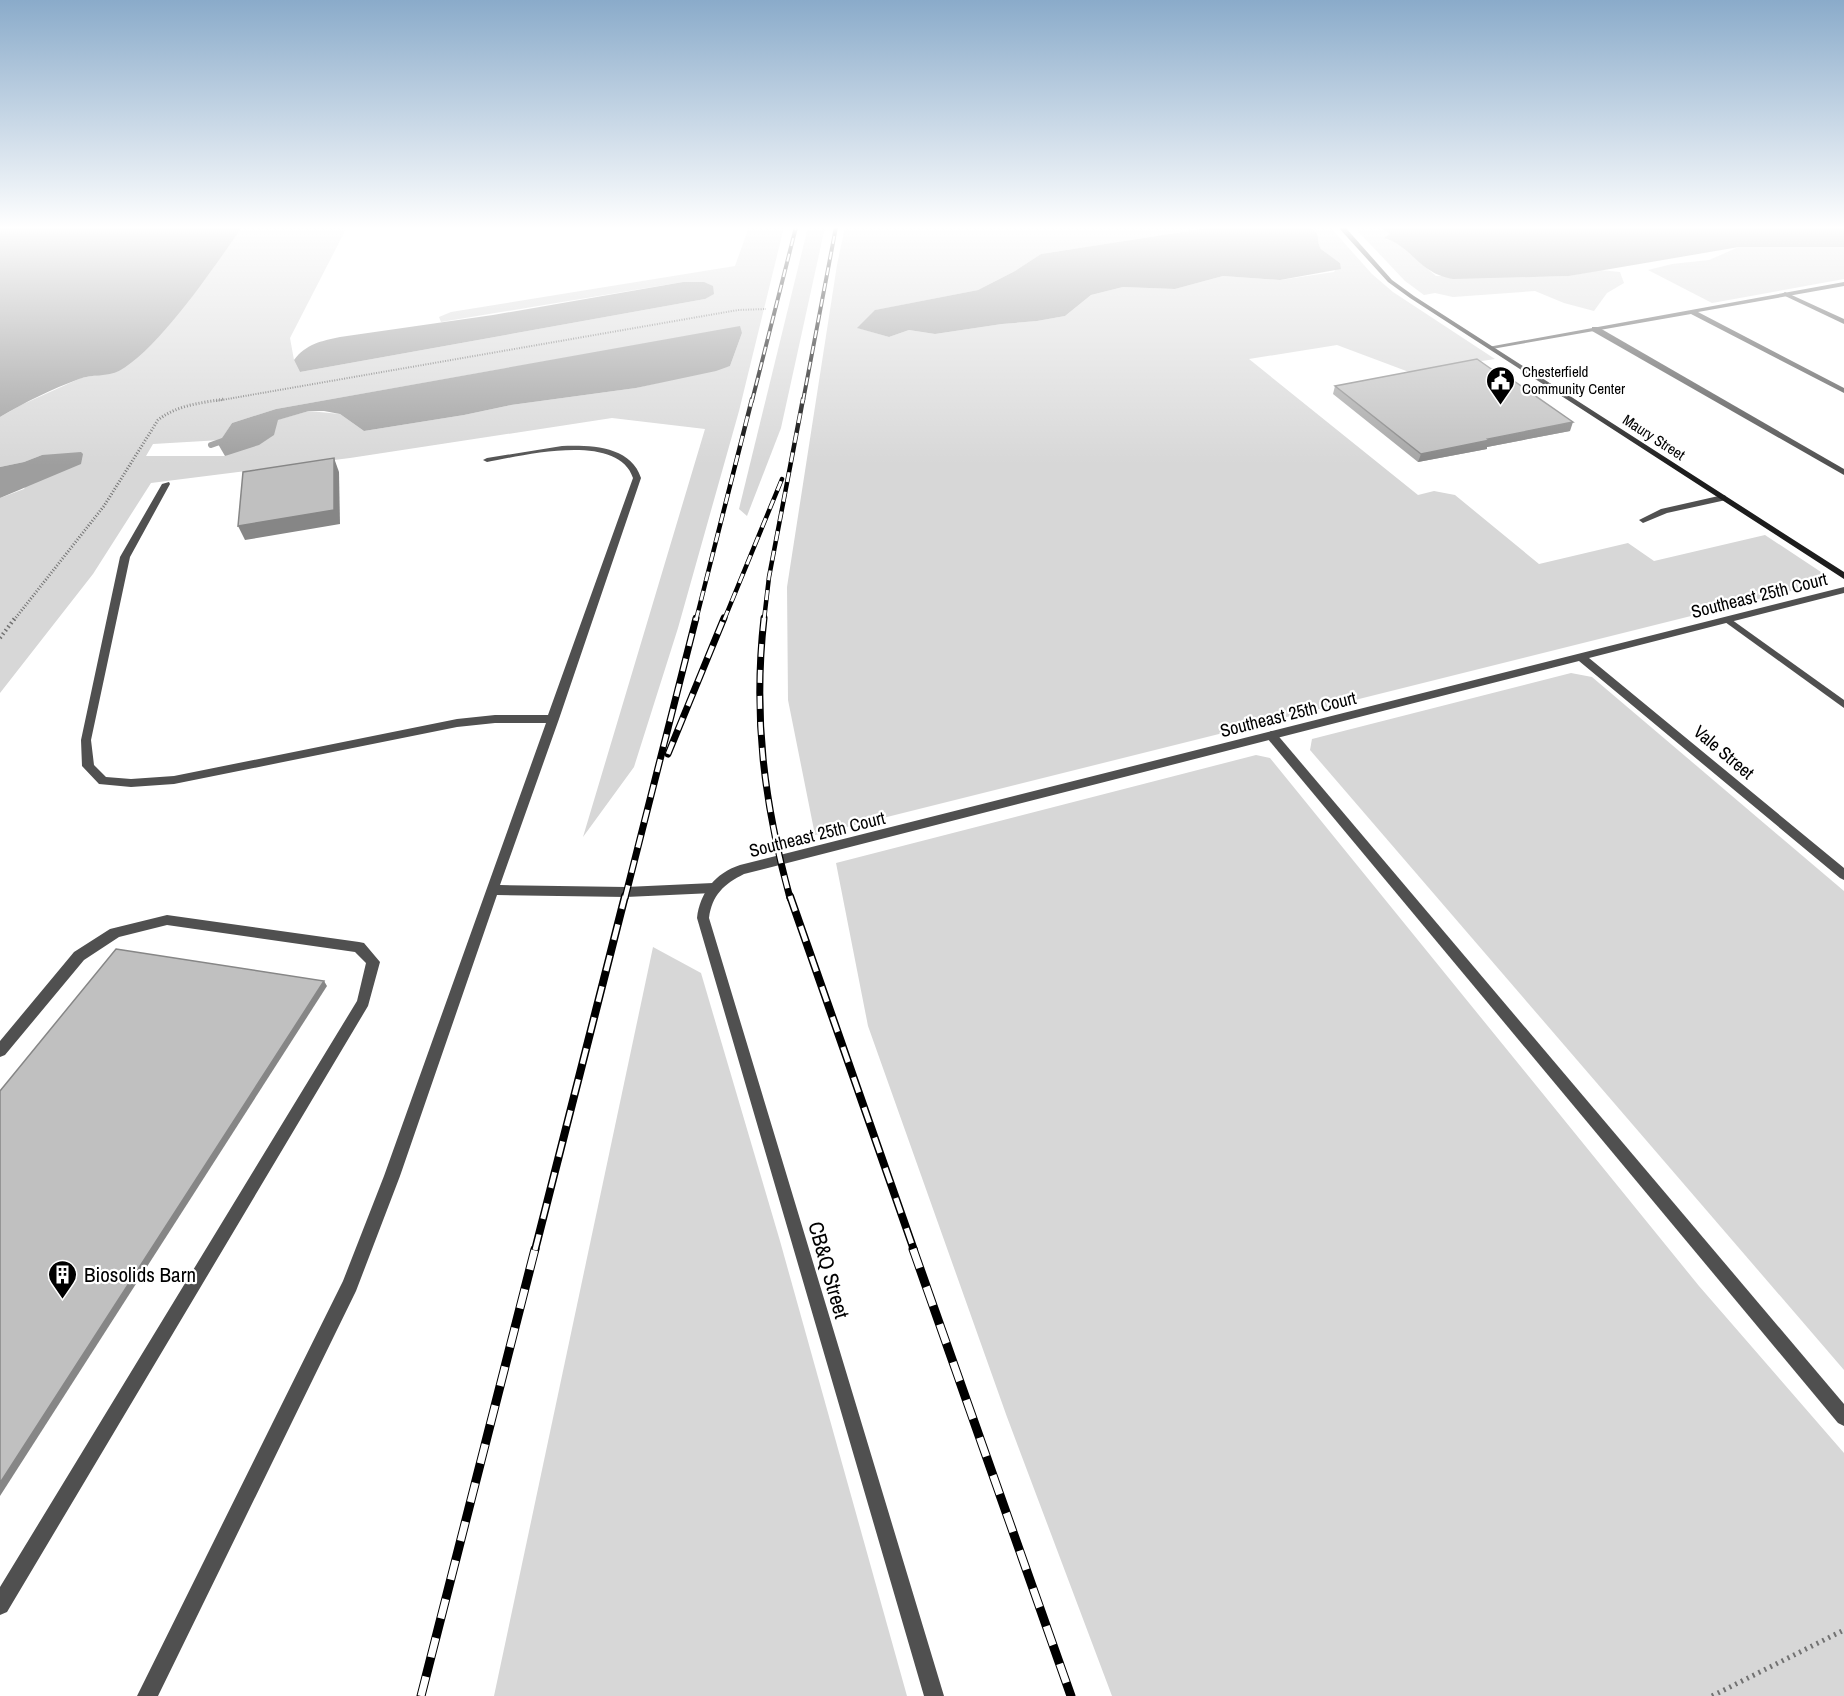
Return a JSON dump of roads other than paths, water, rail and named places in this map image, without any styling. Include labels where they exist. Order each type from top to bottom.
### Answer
[{"type":"main road","name":"Maury Street","points":[[1429,306],[1844,576]]},
{"type":"street","points":[[1492,347],[1723,306]]},
{"type":"street","points":[[1811,306],[1844,322]]},
{"type":"street","points":[[1693,312],[1844,391]]},
{"type":"street","points":[[1595,329],[1844,472]]},
{"type":"street","points":[[147,1696],[350,1285],[393,1176],[637,478],[632,466],[620,457],[602,450],[577,447],[487,460]]},
{"type":"street","points":[[166,484],[125,557],[86,740],[88,766],[103,781],[131,783],[174,780],[457,723],[495,719],[554,719]]},
{"type":"street","points":[[1643,520],[1664,511],[1724,498]]},
{"type":"street","name":"Southeast 25th Court","points":[[713,888],[740,870],[1844,590]]},
{"type":"street","points":[[1728,620],[1844,705]]},
{"type":"street","name":"Vale Street","points":[[1581,657],[1844,875]]},
{"type":"street","points":[[1271,735],[1844,1417]]},
{"type":"street","points":[[494,890],[626,892],[713,888]]},
{"type":"street","name":"CB&Q Street","points":[[713,888],[704,905],[703,918],[934,1696]]},
{"type":"street","points":[[0,1051],[79,956],[115,933],[167,920],[359,947],[373,962],[363,1002],[0,1605]]},
{"type":"waterway","points":[[211,445],[228,439]]},
{"type":"railway","points":[[752,401],[776,306]]},
{"type":"railway","points":[[803,401],[821,306]]},
{"type":"railway","points":[[696,620],[752,399]]},
{"type":"railway","points":[[764,620],[769,577],[803,399]]},
{"type":"railway","points":[[724,620],[782,479]]},
{"type":"railway","points":[[625,898],[696,618]]},
{"type":"railway","points":[[668,754],[724,618]]},
{"type":"railway","points":[[764,618],[760,690],[763,759],[773,828],[790,898]]},
{"type":"railway","points":[[535,1250],[625,896]]},
{"type":"railway","points":[[790,896],[914,1250]]},
{"type":"railway","points":[[421,1696],[535,1249]]},
{"type":"railway","points":[[913,1249],[1071,1696]]},
{"type":"place","name":"Chesterfield Community Center","points":[[1501,406]]},
{"type":"place","name":"Biosolids Barn","points":[[63,1300]]}]
